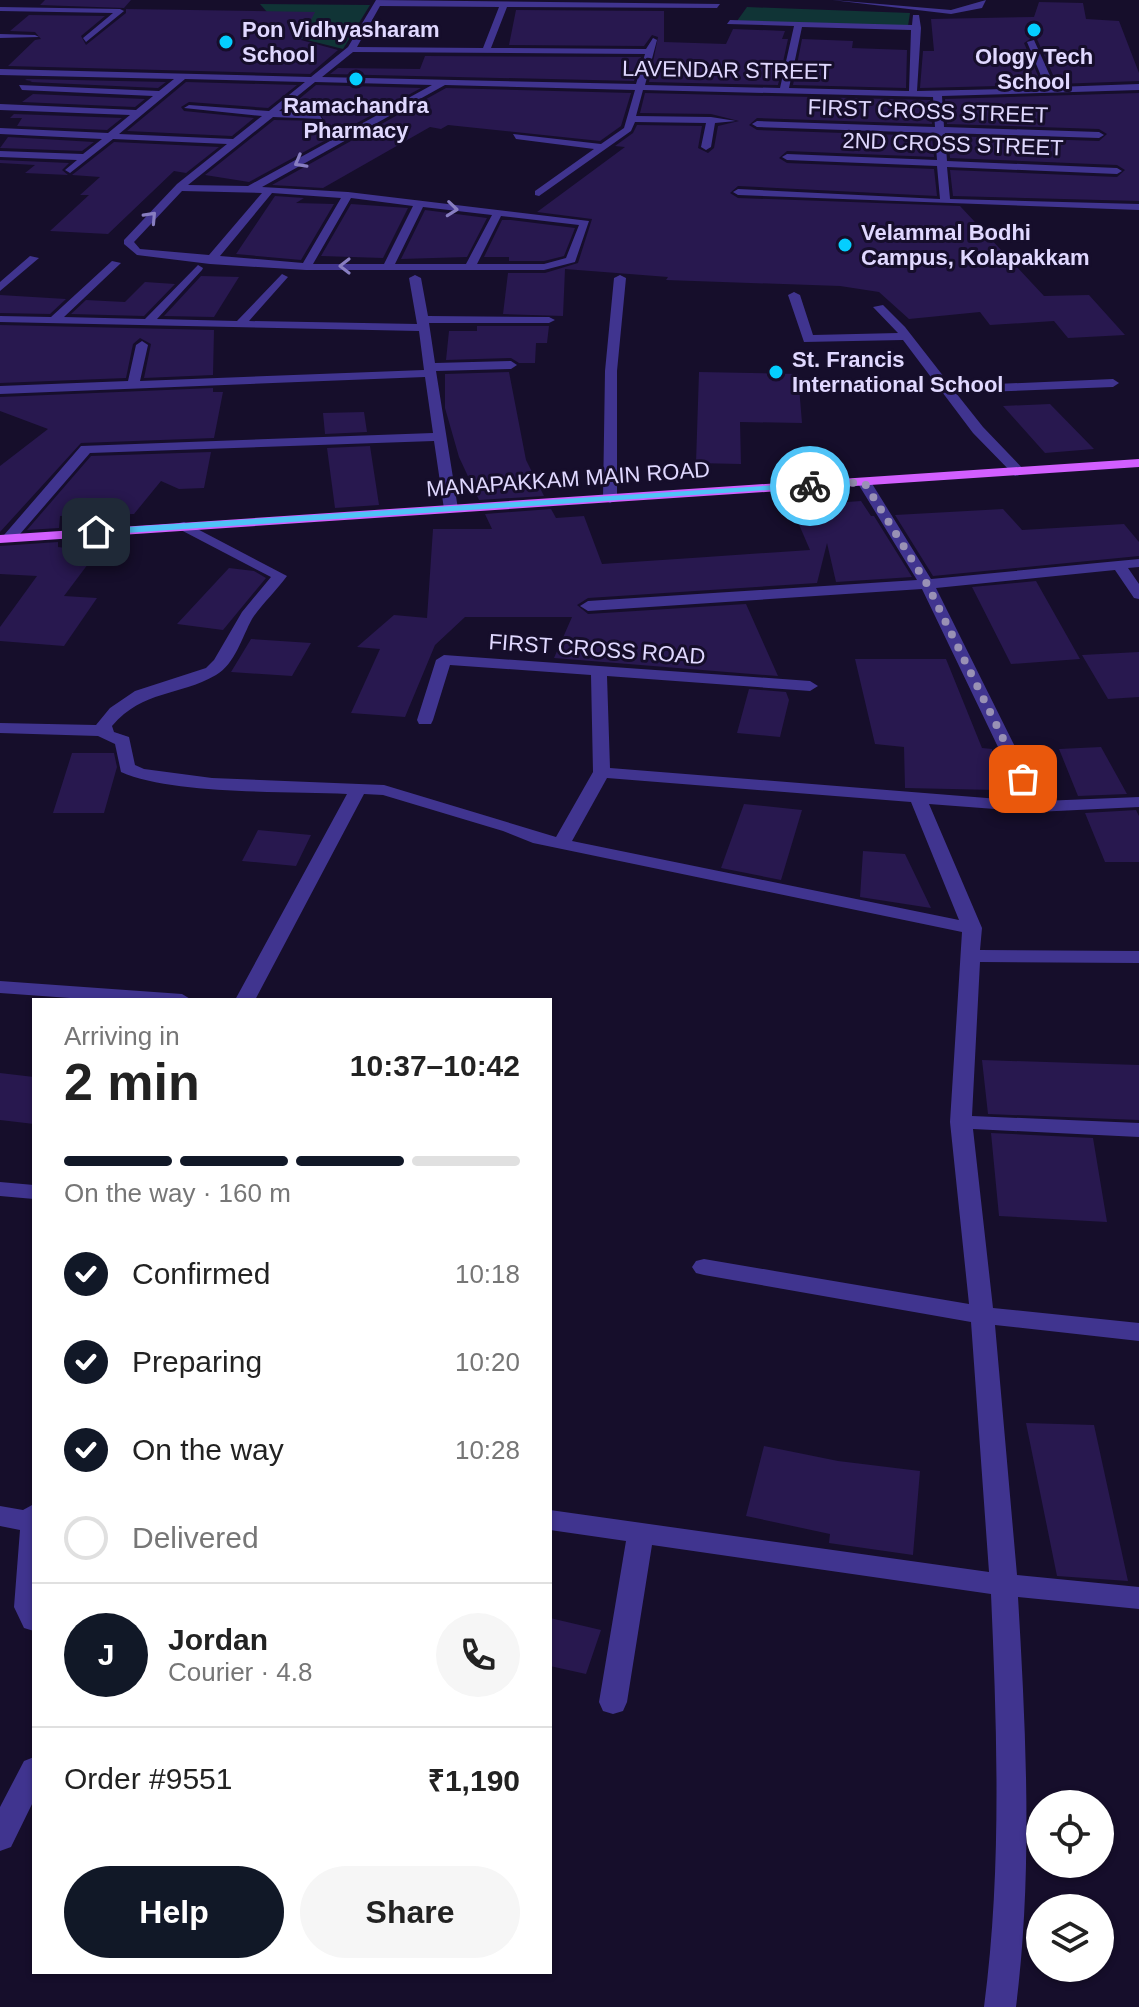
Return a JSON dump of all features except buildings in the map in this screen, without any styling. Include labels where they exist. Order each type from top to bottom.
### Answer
[{"type":"main road","name":"MANAPAKKAM MAIN ROAD","points":[[4,538],[1139,463]]},
{"type":"street","points":[[180,187],[348,195],[585,223],[571,260],[563,264],[306,267],[210,261],[137,252],[128,242],[180,187],[351,49],[379,2],[717,6],[707,0]]},
{"type":"street","points":[[836,0],[915,11],[967,11],[979,6],[982,0]]},
{"type":"street","points":[[486,50],[504,5]]},
{"type":"street","points":[[0,9],[120,11],[86,40]]},
{"type":"street","points":[[913,92],[917,28],[915,11]]},
{"type":"street","points":[[730,22],[917,28]]},
{"type":"street","points":[[784,89],[799,24]]},
{"type":"street","points":[[0,36],[35,37]]},
{"type":"street","points":[[539,193],[627,130],[653,40]]},
{"type":"street","points":[[1031,42],[1051,89]]},
{"type":"street","points":[[351,49],[649,52]]},
{"type":"street","name":"LAVENDAR STREET","points":[[0,72],[937,94],[1139,87]]},
{"type":"street","points":[[70,170],[183,76]]},
{"type":"street","points":[[250,189],[442,83]]},
{"type":"street","points":[[22,87],[163,94]]},
{"type":"street","points":[[937,94],[945,202]]},
{"type":"street","points":[[0,107],[138,113]]},
{"type":"street","points":[[189,108],[319,117]]},
{"type":"street","points":[[632,119],[731,121]]},
{"type":"street","points":[[706,147],[711,120]]},
{"type":"street","name":"FIRST CROSS STREET","points":[[757,124],[1099,135]]},
{"type":"street","points":[[0,131],[235,142]]},
{"type":"street","points":[[516,136],[603,147]]},
{"type":"street","points":[[0,154],[86,157]]},
{"type":"street","name":"2ND CROSS STREET","points":[[787,157],[1117,171]]},
{"type":"street","points":[[210,261],[270,190]]},
{"type":"street","points":[[738,192],[1139,207]]},
{"type":"street","points":[[306,267],[348,195]]},
{"type":"street","points":[[388,266],[419,205]]},
{"type":"street","points":[[470,266],[498,213]]},
{"type":"street","points":[[0,288],[34,258]]},
{"type":"street","points":[[54,320],[116,263]]},
{"type":"street","points":[[148,322],[198,268]]},
{"type":"street","points":[[240,324],[282,277]]},
{"type":"street","points":[[415,278],[432,370],[451,509]]},
{"type":"street","points":[[610,499],[611,371],[620,278]]},
{"type":"street","points":[[794,295],[808,339],[906,336]]},
{"type":"street","points":[[879,307],[906,336],[978,430],[1020,473]]},
{"type":"street","points":[[0,319],[240,324],[549,320]]},
{"type":"street","points":[[133,385],[142,345]]},
{"type":"street","points":[[0,390],[511,365]]},
{"type":"street","points":[[946,390],[1113,383]]},
{"type":"street","points":[[4,538],[86,449],[441,437]]},
{"type":"street","points":[[864,482],[927,584],[1036,807]]},
{"type":"street","points":[[184,526],[280,576],[247,615],[221,663],[200,677],[141,693],[118,705],[104,725],[106,735],[123,741],[127,768],[140,774],[212,783],[358,789],[407,795],[509,827],[533,838],[972,928]]},
{"type":"street","points":[[588,606],[927,584],[1139,563]]},
{"type":"street","points":[[1118,564],[1139,595]]},
{"type":"street","name":"FIRST CROSS ROAD","points":[[425,720],[444,660],[810,686]]},
{"type":"street","points":[[561,844],[602,772],[599,672]]},
{"type":"street","points":[[0,728],[105,731]]},
{"type":"street","points":[[602,772],[1036,807],[1139,802]]},
{"type":"street","points":[[246,998],[358,789]]},
{"type":"street","points":[[918,798],[972,928],[961,1122],[982,1315],[1004,1585],[1012,1753],[1005,1968],[1000,2007]]},
{"type":"street","points":[[971,956],[1139,957]]},
{"type":"street","points":[[0,987],[154,998]]},
{"type":"street","points":[[961,1122],[1139,1130]]},
{"type":"street","points":[[0,1189],[32,1192]]},
{"type":"street","points":[[704,1267],[982,1315],[1139,1332]]},
{"type":"street","points":[[0,1516],[32,1522]]},
{"type":"street","points":[[552,1520],[1004,1585],[1139,1598]]},
{"type":"street","points":[[613,1702],[640,1534]]},
{"type":"street","points":[[32,1539],[28,1607],[32,1616]]},
{"type":"street","points":[[0,1837],[32,1774]]},
{"type":"green space","points":[[260,4],[370,5],[343,49],[287,35]]},
{"type":"green space","points":[[747,7],[910,13],[908,26],[737,21]]},
{"type":"way so far","points":[[810,486],[864,482],[927,584],[1023,779]]},
{"type":"place","name":"Ology Tech School","points":[[1034,30]]},
{"type":"place","name":"Pon Vidhyasharam School","points":[[226,42]]},
{"type":"place","name":"Ramachandra Pharmacy","points":[[356,79]]},
{"type":"place","name":"Velammal Bodhi Campus, Kolapakkam","points":[[845,245]]},
{"type":"place","name":"St. Francis International School","points":[[776,372]]},
{"type":"route","points":[[96,532],[810,486]]}]
